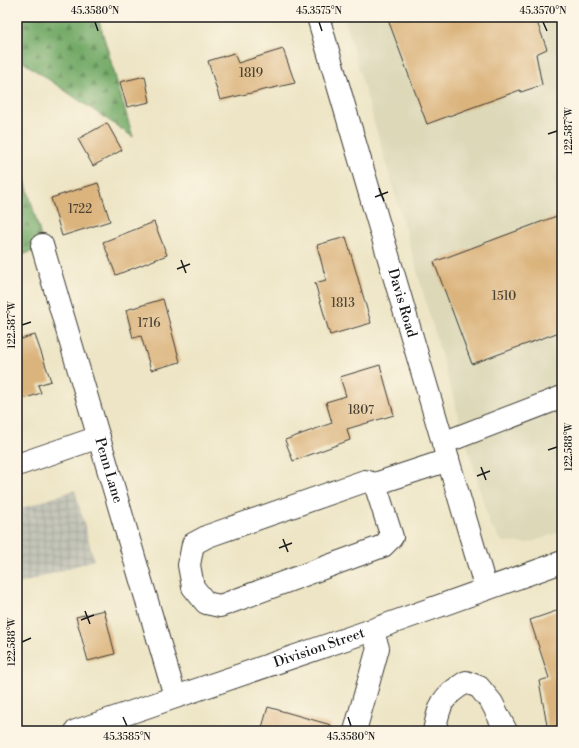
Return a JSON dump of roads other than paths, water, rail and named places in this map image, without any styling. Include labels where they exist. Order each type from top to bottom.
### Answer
[{"type":"street","name":"Davis Road","points":[[318,17],[486,589]]},
{"type":"street","name":"Penn Lane","points":[[42,245],[175,696]]},
{"type":"street","points":[[376,484],[392,537],[383,546],[220,606],[206,603],[193,587],[189,566],[193,544],[208,536],[365,481],[376,484],[562,397]]},
{"type":"street","points":[[17,465],[99,437]]},
{"type":"street","name":"Division Street","points":[[76,731],[372,630],[562,562]]},
{"type":"street","points":[[355,731],[378,648],[372,630]]},
{"type":"street","points":[[434,731],[441,703],[451,691],[466,682],[479,687],[492,703],[506,731]]}]
